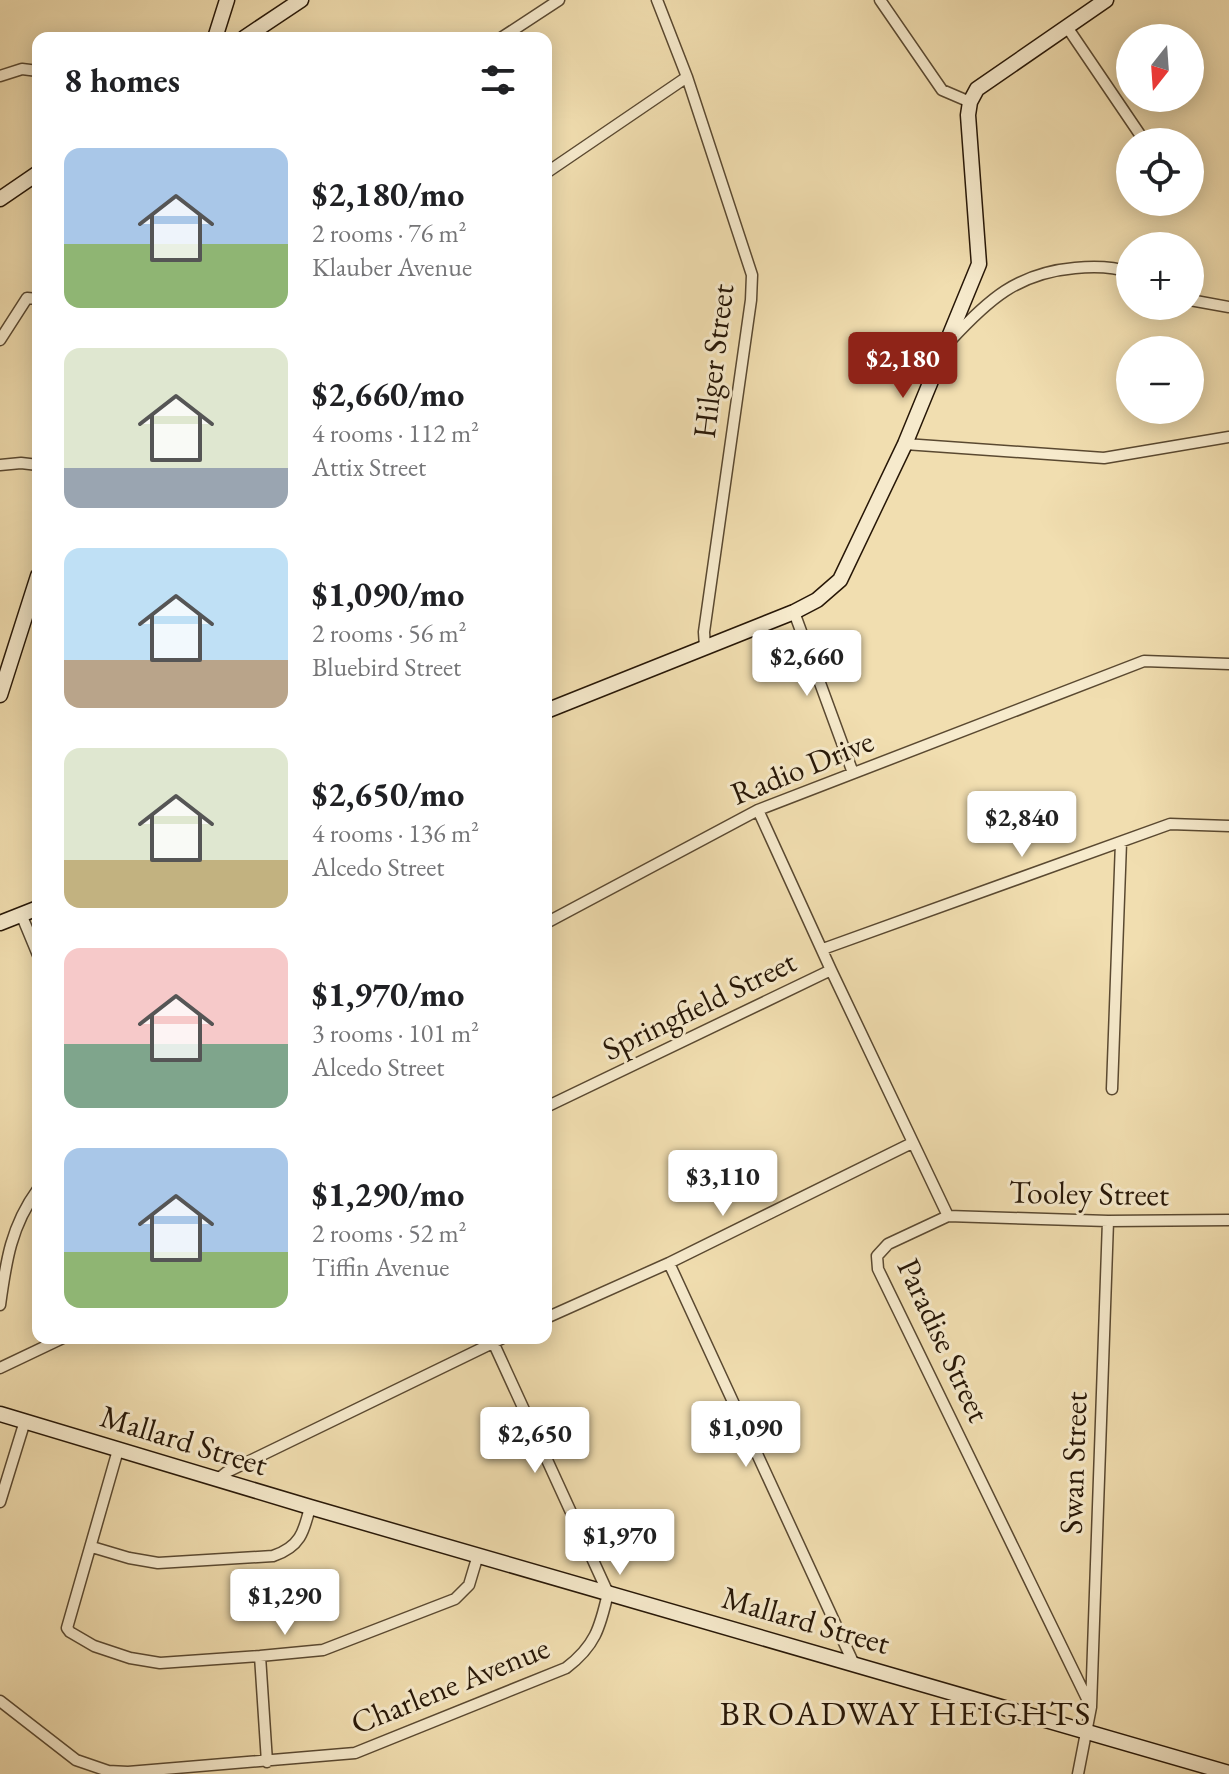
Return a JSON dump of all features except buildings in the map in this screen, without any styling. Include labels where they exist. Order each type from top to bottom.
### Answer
[{"type":"street","points":[[217,32],[227,0]]},
{"type":"street","points":[[253,32],[301,0]]},
{"type":"street","points":[[510,32],[559,0]]},
{"type":"street","name":"Hilger Street","points":[[657,0],[687,77],[752,275],[704,632],[705,647]]},
{"type":"street","points":[[880,0],[942,90],[970,102]]},
{"type":"street","points":[[552,709],[794,612],[824,595],[840,580],[905,444],[979,264],[968,115],[970,102],[977,89],[1106,0]]},
{"type":"street","points":[[1067,27],[1136,128]]},
{"type":"street","points":[[0,76],[22,69],[32,70]]},
{"type":"street","points":[[552,169],[687,77]]},
{"type":"street","points":[[0,199],[32,177]]},
{"type":"street","points":[[941,360],[950,341],[976,314],[1016,281],[1051,270],[1116,267]]},
{"type":"street","points":[[0,340],[27,298],[32,298]]},
{"type":"street","points":[[1204,303],[1229,307]]},
{"type":"street","points":[[905,444],[1104,458],[1229,437]]},
{"type":"street","points":[[0,465],[32,464]]},
{"type":"street","points":[[0,695],[32,595]]},
{"type":"street","points":[[794,612],[853,773]]},
{"type":"street","name":"Radio Drive","points":[[552,920],[758,810],[1144,661],[1229,664]]},
{"type":"street","name":"Paradise Street","points":[[758,810],[948,1216],[888,1244],[877,1256],[878,1269],[1091,1707]]},
{"type":"street","name":"Springfield Street","points":[[823,949],[1170,824],[1229,826]]},
{"type":"street","points":[[1112,1089],[1121,842]]},
{"type":"street","points":[[0,923],[32,910]]},
{"type":"street","points":[[21,914],[32,941]]},
{"type":"street","name":"Springfield Street","points":[[552,1104],[831,970]]},
{"type":"street","points":[[552,1315],[669,1263],[912,1143]]},
{"type":"street","points":[[0,1305],[11,1240],[32,1197]]},
{"type":"street","name":"Tooley Street","points":[[948,1216],[1108,1221],[1229,1220]]},
{"type":"street","name":"Swan Street","points":[[1078,1774],[1091,1707],[1108,1221]]},
{"type":"street","points":[[669,1263],[853,1662]]},
{"type":"street","points":[[0,1368],[50,1344]]},
{"type":"street","points":[[218,1479],[490,1344]]},
{"type":"street","points":[[500,1344],[608,1593]]},
{"type":"street","name":"Mallard Street","points":[[0,1414],[1229,1773]]},
{"type":"street","points":[[0,1502],[25,1421]]},
{"type":"street","points":[[118,1450],[67,1628],[106,1651],[160,1663],[323,1650],[455,1599],[469,1585],[478,1555]]},
{"type":"street","points":[[92,1547],[158,1563],[273,1556],[287,1551],[299,1541],[310,1507]]},
{"type":"street","name":"Charlene Avenue","points":[[0,1701],[76,1760],[108,1771],[267,1762],[355,1753],[566,1668],[585,1653],[596,1635],[608,1593]]},
{"type":"street","points":[[260,1656],[267,1762]]},
{"type":"district","name":"BROADWAY HEIGHTS","points":[[906,1713]]}]
